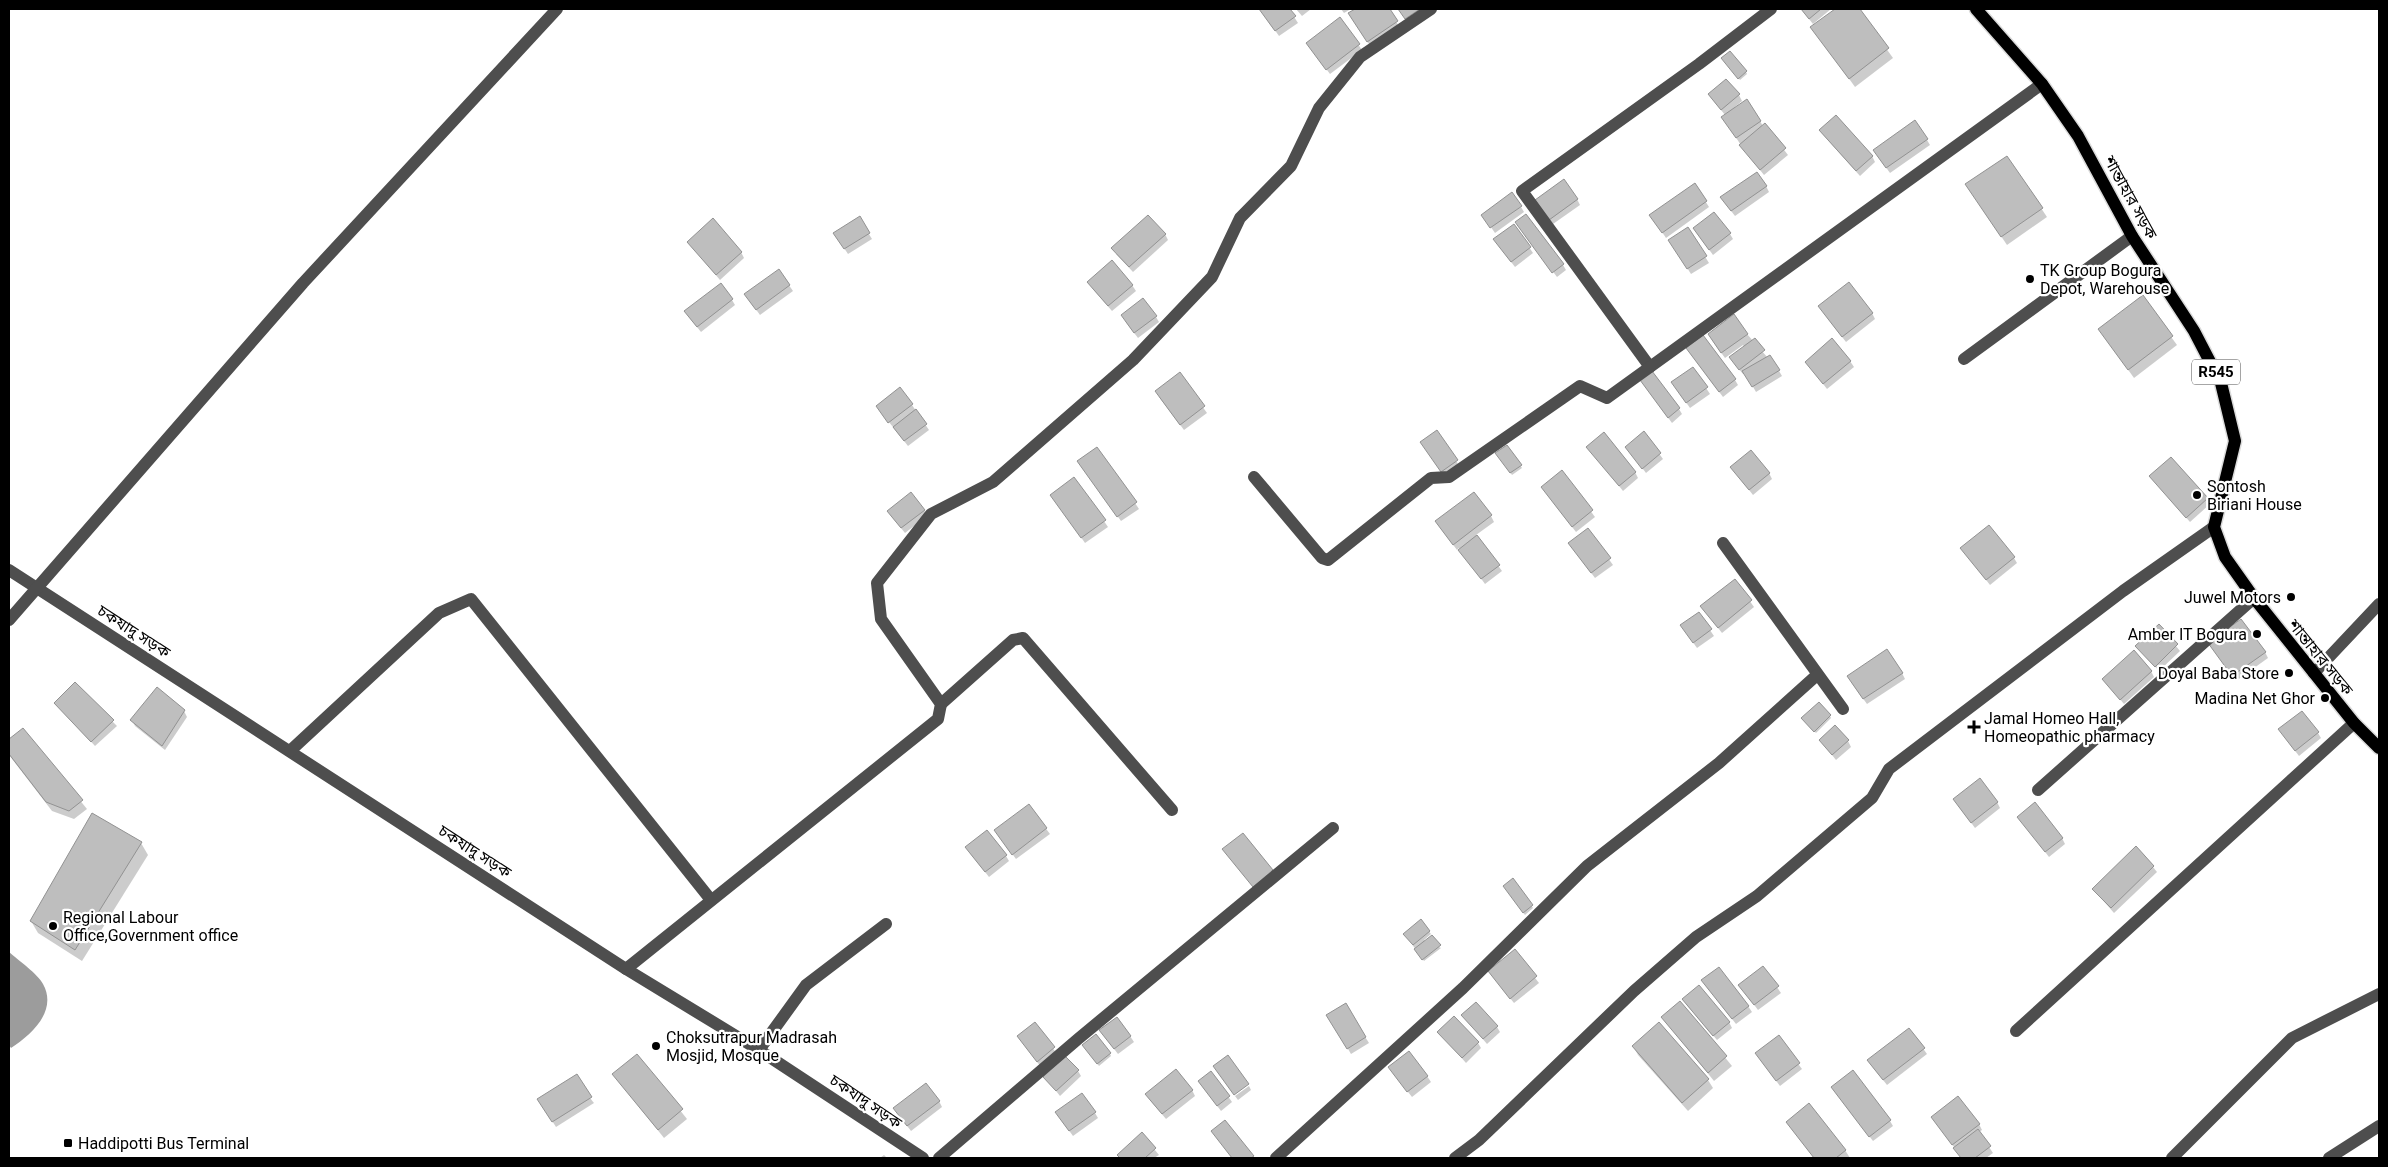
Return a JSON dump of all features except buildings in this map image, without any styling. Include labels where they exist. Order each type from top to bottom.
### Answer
[{"type":"main road","name":"শান্তাহার সড়ক","points":[[1976,9],[2042,84],[2078,136],[2132,236],[2194,331],[2221,383],[2235,441],[2214,527],[2226,557],[2254,598],[2354,723],[2379,748]]},
{"type":"street","points":[[9,620],[302,283],[557,9]]},
{"type":"street","points":[[941,704],[881,619],[878,584],[931,514],[993,482],[1140,353],[1212,277],[1240,218],[1291,166],[1319,108],[1360,57],[1431,9]]},
{"type":"street","points":[[1650,367],[1522,191],[1699,64],[1771,9]]},
{"type":"street","points":[[1254,477],[1322,558],[1328,560],[1432,478],[1449,477],[1580,386],[1607,398],[2042,84]]},
{"type":"street","points":[[1964,359],[2132,236]]},
{"type":"street","points":[[1455,1158],[1479,1140],[1634,992],[1689,943],[1757,896],[1872,798],[1889,769],[2123,591],[2214,527]]},
{"type":"street","points":[[1723,543],[1843,709]]},
{"type":"street","name":"চকযাদু সড়ক","points":[[9,570],[626,969],[759,1050],[923,1158]]},
{"type":"street","points":[[2038,790],[2254,598]]},
{"type":"street","points":[[290,751],[439,613],[471,599],[711,900]]},
{"type":"street","points":[[2314,673],[2379,604]]},
{"type":"street","points":[[626,969],[924,732],[938,719],[941,704],[1013,640],[1023,638],[1172,810]]},
{"type":"street","points":[[1276,1158],[1463,988],[1587,866],[1719,763],[1817,675]]},
{"type":"street","points":[[2016,1031],[2354,723]]},
{"type":"street","points":[[938,1158],[1078,1039],[1333,828]]},
{"type":"street","points":[[759,1050],[806,985],[886,924]]},
{"type":"street","points":[[2172,1158],[2292,1038],[2379,994]]},
{"type":"street","points":[[2329,1158],[2379,1126]]},
{"type":"shaded area","points":[[9,952],[40,980],[47,994],[45,1013],[40,1021],[27,1036],[11,1048],[9,1045]]},
{"type":"place","name":"TK Group Bogura Depot, Warehouse","points":[[2030,279]]},
{"type":"place","name":"Sontosh Biriani House","points":[[2197,495]]},
{"type":"place","name":"Juwel Motors","points":[[2291,597]]},
{"type":"place","name":"Amber IT Bogura","points":[[2257,634]]},
{"type":"place","name":"Doyal Baba Store","points":[[2289,673]]},
{"type":"place","name":"Madina Net Ghor","points":[[2325,698]]},
{"type":"place","name":"Jamal Homeo Hall, Homeopathic pharmacy","points":[[1974,727]]},
{"type":"place","name":"Regional Labour Office,Government office","points":[[53,926]]},
{"type":"place","name":"Choksutrapur Madrasah Mosjid, Mosque","points":[[656,1046]]},
{"type":"place","name":"Haddipotti Bus Terminal","points":[[68,1143]]}]
